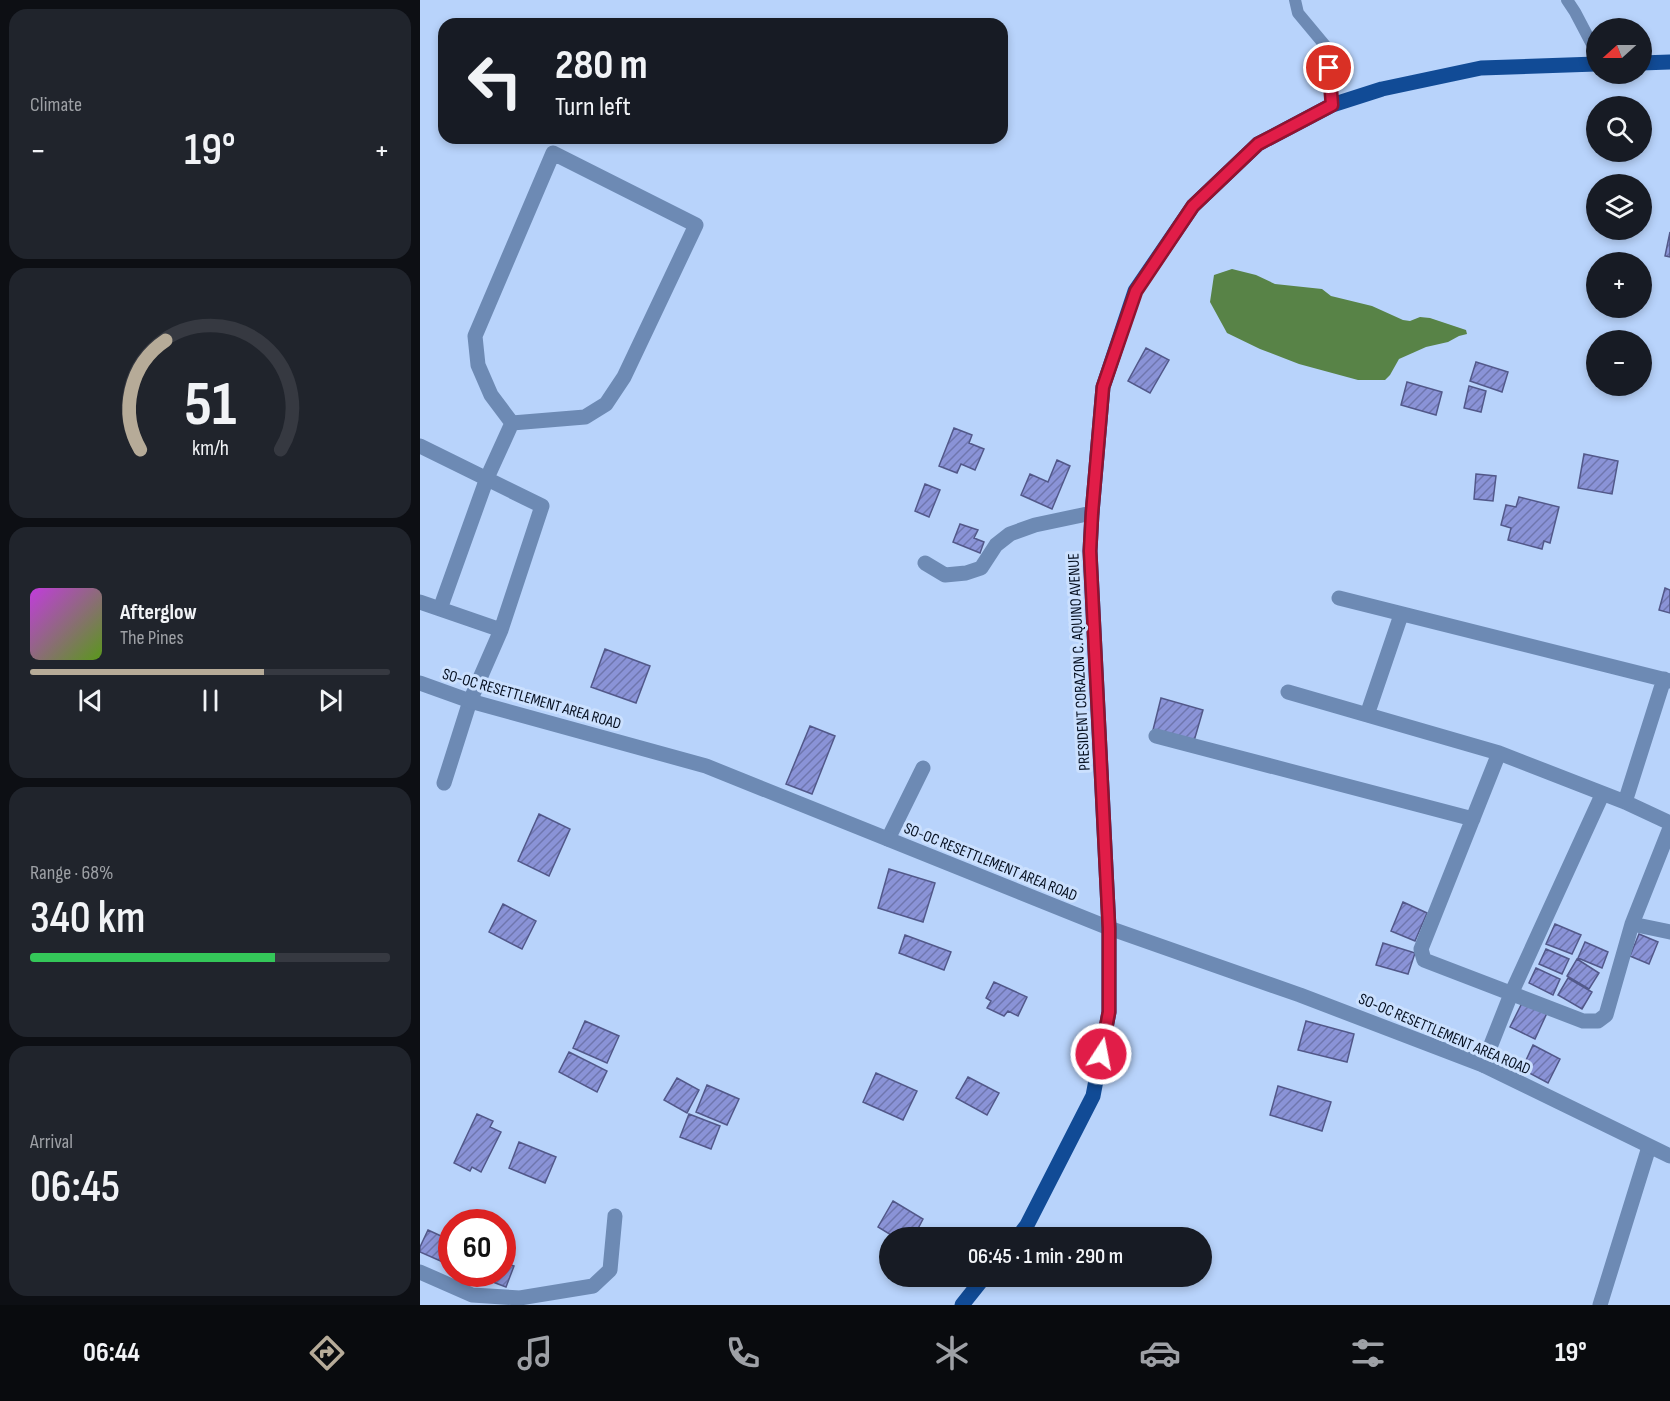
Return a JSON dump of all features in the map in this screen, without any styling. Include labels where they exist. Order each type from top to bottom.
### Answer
[{"type":"main road","points":[[1652,63],[1670,62]]},
{"type":"main road","name":"PRESIDENT CORAZON C. AQUINO AVENUE","points":[[1025,1227],[1093,1096],[1109,1012],[1109,928],[1090,551],[1103,387],[1136,291],[1193,206],[1258,144],[1332,105],[1382,89],[1481,68],[1586,64]]},
{"type":"main road","points":[[962,1305],[976,1287]]},
{"type":"street","points":[[553,153],[696,225],[624,377],[606,404],[585,417],[512,423],[492,394],[478,366],[475,336],[553,153]]},
{"type":"street","points":[[440,609],[487,478],[512,423]]},
{"type":"street","points":[[420,446],[542,506],[501,630],[470,701],[444,783]]},
{"type":"street","points":[[925,563],[945,575],[966,573],[981,568],[996,545],[1010,534],[1035,525],[1092,513]]},
{"type":"street","points":[[1339,598],[1667,680],[1625,802]]},
{"type":"street","points":[[420,602],[501,630]]},
{"type":"street","points":[[1367,715],[1401,615]]},
{"type":"street","name":"SO-OC RESETTLEMENT AREA ROAD","points":[[420,683],[470,701],[706,766],[1109,928],[1300,994],[1483,1065],[1670,1156]]},
{"type":"street","points":[[1288,692],[1499,753],[1602,795],[1625,802],[1670,823]]},
{"type":"street","points":[[1156,736],[1473,819]]},
{"type":"street","points":[[1499,753],[1421,949],[1424,960],[1583,1021],[1598,1021],[1606,1015],[1632,924],[1670,828]]},
{"type":"street","points":[[888,839],[923,768]]},
{"type":"street","points":[[1483,1065],[1511,994],[1602,795]]},
{"type":"street","points":[[1632,924],[1670,932]]},
{"type":"street","points":[[1600,1305],[1649,1147]]},
{"type":"street","points":[[420,1272],[470,1300],[519,1302],[593,1286],[610,1270],[615,1216]]},
{"type":"lane","points":[[1295,0],[1298,13],[1328,49],[1332,105]]},
{"type":"lane","points":[[1567,0],[1586,33]]},
{"type":"shaded area","points":[[1232,269],[1256,275],[1275,284],[1322,289],[1331,296],[1372,306],[1403,320],[1430,318],[1466,330],[1467,334],[1448,342],[1426,347],[1399,359],[1385,380],[1358,380],[1299,364],[1227,333],[1210,302],[1214,275]]},
{"type":"building","points":[[1670,232],[1670,257],[1665,256]]},
{"type":"building","points":[[1146,348],[1169,360],[1150,393],[1128,381]]},
{"type":"building","points":[[1476,362],[1508,372],[1502,392],[1470,381]]},
{"type":"building","points":[[1407,382],[1442,392],[1436,415],[1401,405]]},
{"type":"building","points":[[1469,386],[1486,391],[1481,412],[1464,408]]},
{"type":"building","points":[[954,428],[972,435],[969,443],[984,449],[975,470],[961,464],[957,473],[939,466]]},
{"type":"building","points":[[1584,454],[1618,461],[1612,494],[1578,488]]},
{"type":"building","points":[[1057,460],[1070,466],[1052,509],[1021,495],[1030,474],[1048,482]]},
{"type":"building","points":[[1476,474],[1496,476],[1493,501],[1474,499]]},
{"type":"building","points":[[925,484],[940,490],[929,517],[915,511]]},
{"type":"building","points":[[1519,497],[1559,507],[1550,543],[1544,541],[1542,549],[1508,540],[1511,528],[1501,525],[1506,505],[1516,507]]},
{"type":"building","points":[[960,524],[978,530],[974,538],[984,542],[980,553],[953,542]]},
{"type":"building","points":[[1665,588],[1670,590],[1670,613],[1659,610]]},
{"type":"building","points":[[605,649],[650,666],[636,703],[591,687]]},
{"type":"building","points":[[1161,698],[1203,710],[1194,741],[1153,730]]},
{"type":"building","points":[[810,726],[835,736],[812,794],[786,784]]},
{"type":"building","points":[[539,814],[570,829],[549,876],[518,861]]},
{"type":"building","points":[[889,869],[935,883],[923,922],[878,908]]},
{"type":"building","points":[[1403,902],[1427,913],[1415,941],[1391,931]]},
{"type":"building","points":[[503,904],[536,921],[522,949],[489,932]]},
{"type":"building","points":[[1555,924],[1581,935],[1572,954],[1546,944]]},
{"type":"building","points":[[1639,934],[1658,942],[1649,964],[1630,956]]},
{"type":"building","points":[[905,935],[951,952],[944,970],[899,953]]},
{"type":"building","points":[[1585,942],[1608,952],[1602,968],[1578,958]]},
{"type":"building","points":[[1383,943],[1415,953],[1408,974],[1376,965]]},
{"type":"building","points":[[1546,949],[1569,959],[1562,974],[1539,964]]},
{"type":"building","points":[[1577,959],[1599,973],[1589,989],[1567,976]]},
{"type":"building","points":[[1536,968],[1560,979],[1553,995],[1529,983]]},
{"type":"building","points":[[1568,978],[1592,992],[1582,1009],[1558,995]]},
{"type":"building","points":[[994,982],[1027,997],[1018,1016],[1008,1011],[1004,1016],[987,1008],[991,1001],[986,998]]},
{"type":"building","points":[[1523,1001],[1547,1013],[1535,1039],[1510,1027]]},
{"type":"building","points":[[585,1021],[619,1036],[607,1063],[573,1048]]},
{"type":"building","points":[[1306,1021],[1354,1034],[1347,1062],[1298,1050]]},
{"type":"building","points":[[1533,1045],[1560,1059],[1548,1083],[1522,1069]]},
{"type":"building","points":[[569,1052],[607,1071],[597,1092],[559,1072]]},
{"type":"building","points":[[876,1073],[917,1091],[903,1120],[863,1102]]},
{"type":"building","points":[[968,1077],[999,1093],[987,1115],[956,1098]]},
{"type":"building","points":[[677,1078],[699,1090],[687,1113],[664,1100]]},
{"type":"building","points":[[707,1085],[739,1099],[727,1125],[696,1112]]},
{"type":"building","points":[[1278,1086],[1331,1102],[1322,1131],[1270,1115]]},
{"type":"building","points":[[477,1114],[493,1121],[490,1127],[501,1132],[481,1172],[472,1167],[470,1171],[454,1163]]},
{"type":"building","points":[[689,1114],[720,1126],[711,1149],[680,1137]]},
{"type":"building","points":[[519,1142],[556,1157],[545,1183],[509,1168]]},
{"type":"building","points":[[893,1201],[923,1219],[919,1227],[878,1227]]},
{"type":"building","points":[[428,1230],[438,1235],[438,1260],[420,1252]]},
{"type":"route","points":[[1101,1054],[1109,1012],[1109,928],[1090,551],[1103,387],[1136,291],[1193,206],[1258,144],[1332,105],[1329,68]]}]
